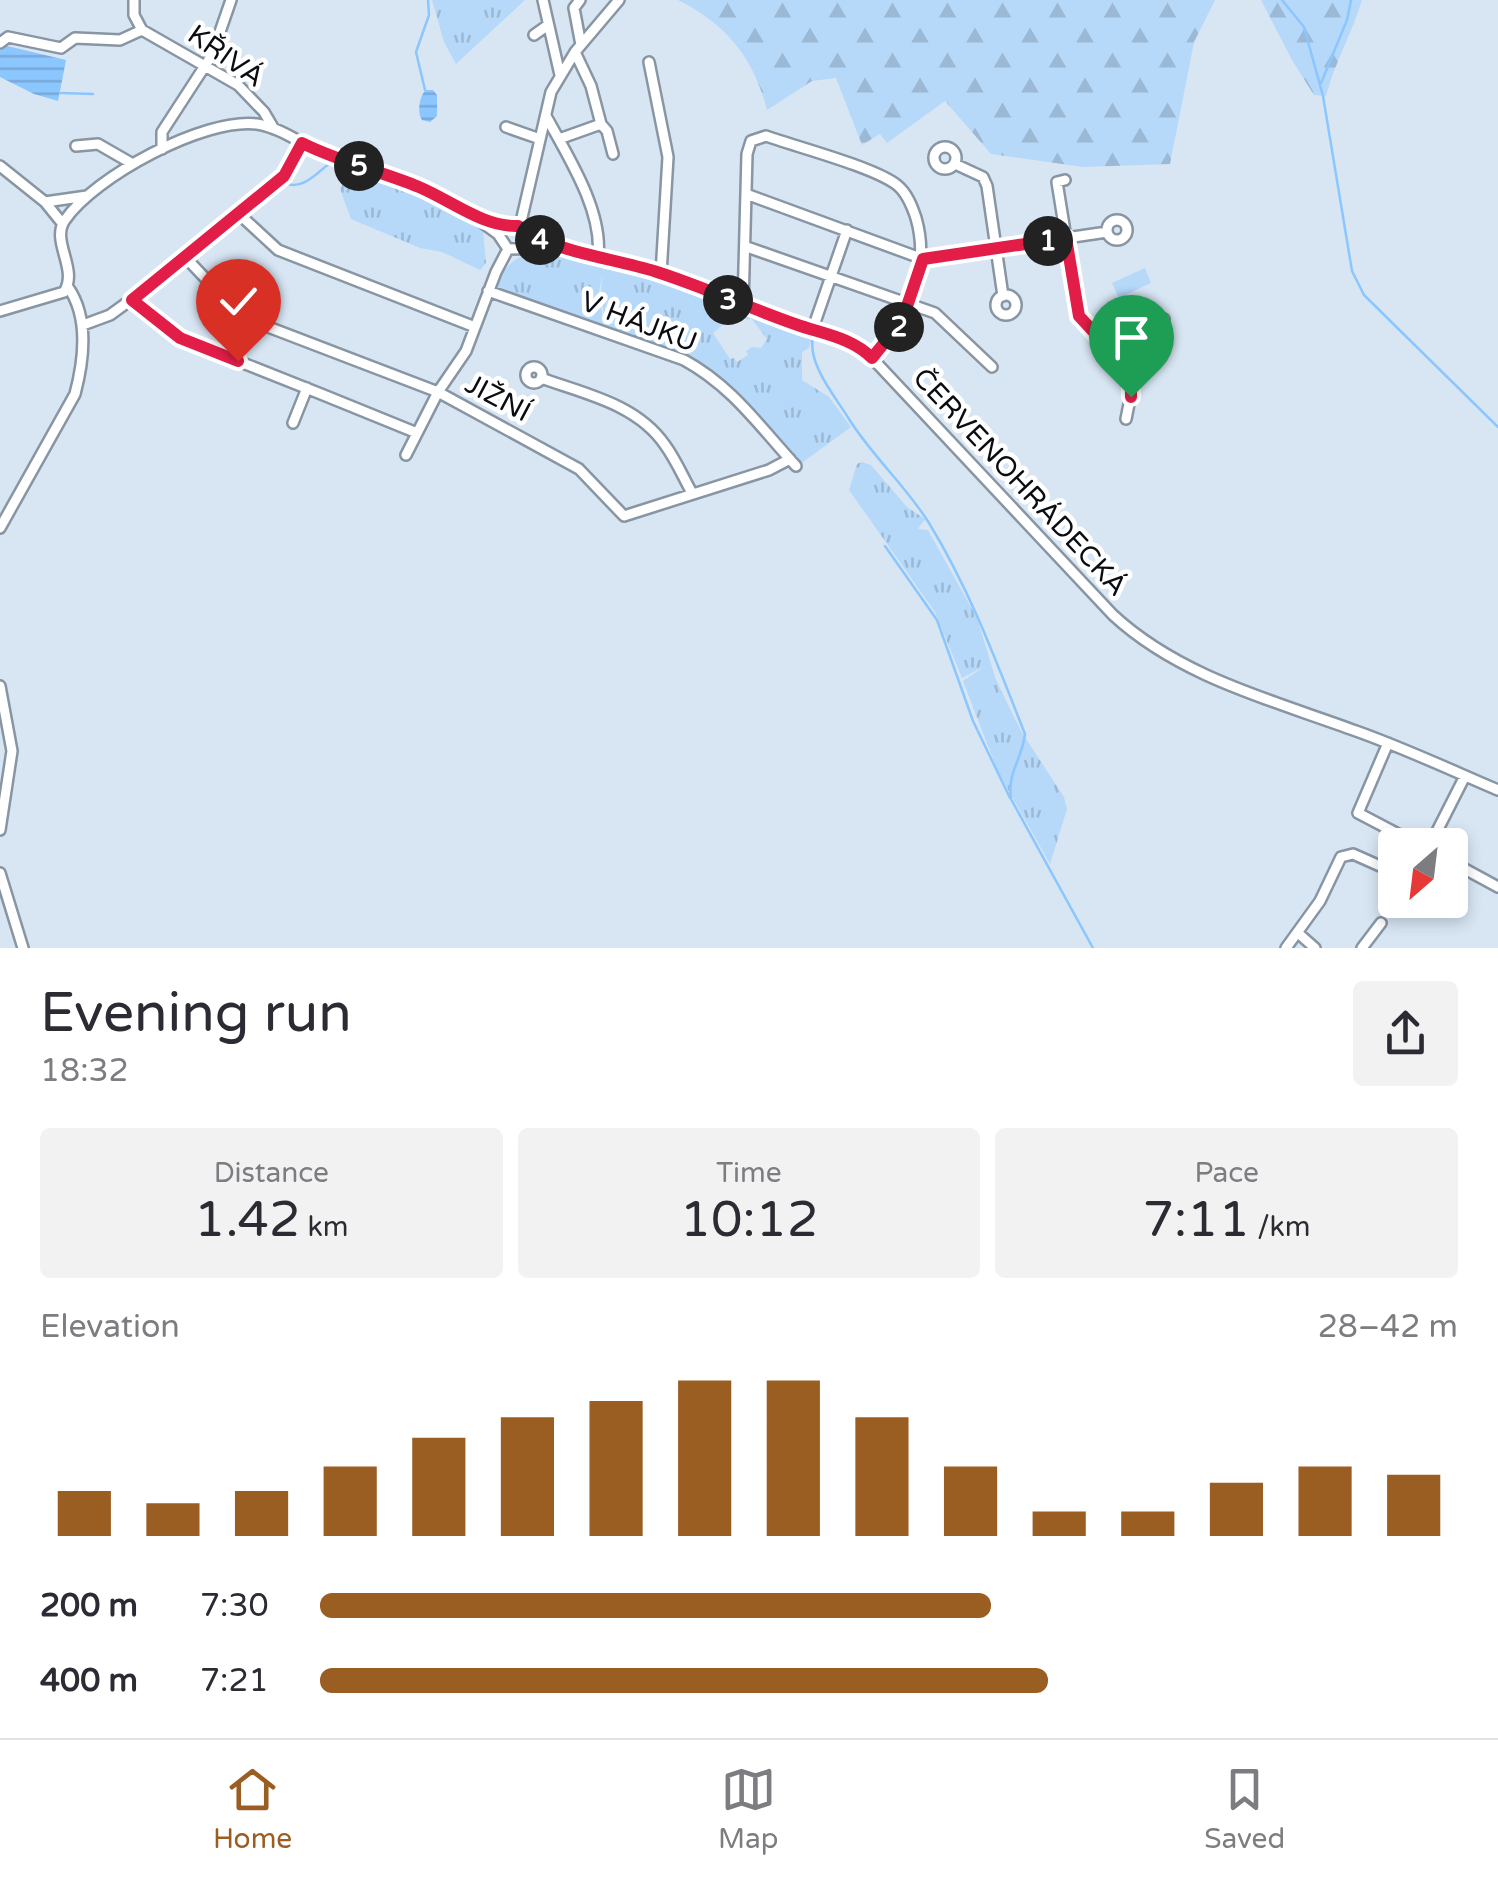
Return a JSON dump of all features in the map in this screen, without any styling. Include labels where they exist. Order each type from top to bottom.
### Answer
[{"type":"street","points":[[0,43],[8,37],[61,48],[76,38],[120,40],[142,30],[134,15],[134,0]]},
{"type":"street","points":[[162,148],[162,132],[206,66],[231,0]]},
{"type":"street","points":[[542,0],[560,75]]},
{"type":"street","points":[[580,0],[574,8],[578,48],[613,154]]},
{"type":"street","points":[[406,455],[438,392],[466,352],[505,244],[518,229],[551,92],[578,48],[619,0]]},
{"type":"street","points":[[534,35],[548,25]]},
{"type":"street","name":"KŘIVÁ","points":[[142,30],[223,74],[252,98],[274,129]]},
{"type":"street","points":[[649,62],[668,157],[661,274]]},
{"type":"street","points":[[546,116],[578,173],[598,242],[598,256]]},
{"type":"street","name":"ČERVENOHRÁDECKÁ","points":[[62,222],[88,196],[162,148],[228,125],[252,124],[274,129],[328,156],[420,187],[474,215],[559,248]]},
{"type":"street","points":[[559,140],[601,124]]},
{"type":"street","points":[[506,127],[540,138]]},
{"type":"street","points":[[743,306],[748,147],[761,136],[883,177],[906,194],[917,222],[923,259],[898,328],[872,358]]},
{"type":"street","points":[[84,325],[110,315],[132,300],[239,214],[284,176],[302,143]]},
{"type":"street","points":[[76,146],[98,144],[132,164]]},
{"type":"street","points":[[954,164],[983,177],[1003,296]]},
{"type":"street","points":[[0,166],[45,202],[62,222],[68,286],[84,325],[75,394],[0,528]]},
{"type":"street","points":[[1065,180],[1057,182],[1079,316],[1130,373],[1132,392],[1126,420]]},
{"type":"street","points":[[746,194],[923,259],[1107,232]]},
{"type":"street","points":[[45,202],[88,196]]},
{"type":"street","points":[[239,214],[278,250],[475,327]]},
{"type":"street","name":"ČERVENOHRÁDECKÁ","points":[[474,215],[517,251],[559,248],[598,256],[661,274],[812,331],[852,342],[872,358],[1083,584],[1136,635],[1236,688],[1388,743],[1498,790]]},
{"type":"street","points":[[518,229],[527,241],[524,248]]},
{"type":"street","points":[[812,331],[847,230]]},
{"type":"street","points":[[747,247],[939,316],[992,367]]},
{"type":"street","name":"JIŽNÍ","points":[[186,258],[251,323],[438,392],[579,469],[624,516],[793,462]]},
{"type":"street","points":[[0,311],[57,296],[68,286]]},
{"type":"street","name":"V HÁJKU","points":[[488,291],[684,360],[705,371],[722,383],[793,462]]},
{"type":"street","points":[[132,300],[180,338],[417,432]]},
{"type":"street","points":[[1107,344],[1164,319]]},
{"type":"street","points":[[542,378],[607,401],[638,417],[667,446],[692,494]]},
{"type":"street","points":[[294,423],[307,388]]},
{"type":"street","points":[[0,686],[12,751],[0,830]]},
{"type":"street","points":[[1386,828],[1358,813],[1388,743]]},
{"type":"street","points":[[1439,828],[1465,776]]},
{"type":"street","points":[[1286,948],[1346,853],[1378,866]]},
{"type":"street","points":[[1468,869],[1497,883]]},
{"type":"street","points":[[0,872],[23,948]]},
{"type":"street","points":[[1362,948],[1381,923]]},
{"type":"street","points":[[1298,933],[1315,948]]},
{"type":"green space","points":[[432,0],[525,0],[456,64],[444,42]]},
{"type":"green space","points":[[678,0],[1215,0],[1194,42],[1170,164],[1083,167],[991,154],[945,101],[887,143],[880,134],[862,145],[836,78],[812,81],[767,110],[754,74],[736,44],[710,20]]},
{"type":"green space","points":[[1261,0],[1362,0],[1326,96],[1314,95]]},
{"type":"green space","points":[[348,174],[387,180],[416,191],[483,229],[486,263],[480,270],[351,219],[340,189]]},
{"type":"green space","points":[[528,252],[603,264],[603,271],[605,264],[612,263],[657,276],[739,310],[738,320],[729,325],[726,322],[713,333],[730,359],[737,362],[752,347],[761,348],[767,339],[751,318],[747,320],[746,312],[812,337],[809,348],[802,352],[802,380],[829,397],[851,427],[799,465],[720,379],[698,364],[606,329],[602,275],[599,292],[604,328],[500,292],[496,285],[502,274]]},
{"type":"green space","points":[[1145,268],[1151,283],[1119,298],[1112,283]]},
{"type":"green space","points":[[857,464],[871,465],[907,507],[925,519],[918,529],[928,530],[977,618],[996,680],[1021,731],[1064,797],[1067,809],[1050,864],[998,772],[963,681],[985,666],[962,678],[935,612],[849,490]]},
{"type":"water","points":[[3,45],[66,60],[58,101],[0,77]]},
{"type":"water","points":[[426,90],[437,95],[437,116],[430,122],[422,120],[420,113],[420,100]]},
{"type":"waterway","points":[[425,90],[416,52],[429,15],[428,0]]},
{"type":"waterway","points":[[1282,0],[1304,27],[1323,96],[1352,271],[1364,295],[1498,427]]},
{"type":"waterway","points":[[1321,83],[1347,20],[1351,0]]},
{"type":"waterway","points":[[61,93],[93,94]]},
{"type":"waterway","points":[[285,183],[303,183],[330,163]]},
{"type":"waterway","points":[[811,335],[814,358],[824,379],[858,433],[929,523],[970,600],[1025,734],[1011,781],[1011,799],[1093,948]]},
{"type":"waterway","points":[[885,546],[937,620],[973,721],[1010,798]]},
{"type":"route","points":[[238,361],[180,338],[132,300],[284,176],[302,143],[328,156],[420,187],[494,224],[518,226],[559,248],[661,274],[812,331],[844,339],[872,358],[902,321],[923,259],[1066,238],[1079,316],[1126,367],[1131,377],[1131,397]]}]
